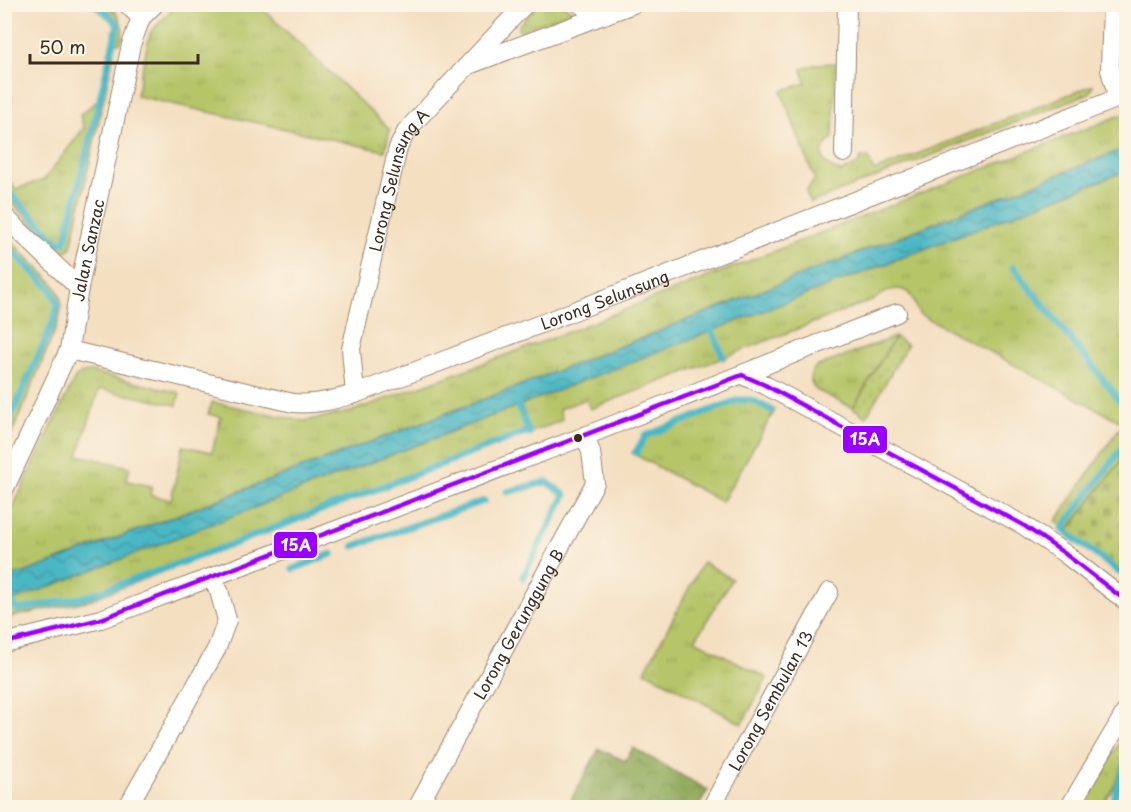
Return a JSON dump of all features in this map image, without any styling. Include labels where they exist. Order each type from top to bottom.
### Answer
[{"type":"street","points":[[127,4],[141,18]]},
{"type":"street","name":"Jalan Sanzac","points":[[4,490],[69,350],[79,288],[131,45],[141,18],[155,4]]},
{"type":"street","name":"Lorong Selunsung A","points":[[356,394],[351,349],[398,148],[407,130],[525,4]]},
{"type":"street","points":[[580,4],[604,15]]},
{"type":"street","points":[[468,65],[633,4]]},
{"type":"street","points":[[844,153],[847,4]]},
{"type":"street","points":[[1112,4],[1110,70],[1122,96]]},
{"type":"street","name":"Lorong Selunsung","points":[[69,350],[293,404],[312,405],[356,394],[546,322],[1122,96]]},
{"type":"street","points":[[4,216],[79,288]]},
{"type":"street","points":[[4,643],[101,619],[212,578],[585,436],[897,313]]},
{"type":"street","points":[[742,375],[765,385],[998,510],[1064,553],[1126,601]]},
{"type":"street","name":"Lorong Gerunggung B","points":[[417,807],[595,483],[591,452],[585,436]]},
{"type":"street","points":[[128,807],[217,648],[226,620],[219,591],[212,578]]},
{"type":"street","name":"Lorong Sembulan 13","points":[[711,807],[829,592]]},
{"type":"street","points":[[1069,807],[1126,711]]},
{"type":"green space","points":[[538,4],[563,5],[573,11],[521,31],[518,29]]},
{"type":"green space","points":[[92,5],[109,5],[121,22],[122,37],[121,43],[116,43],[71,247],[67,251],[60,250],[51,244],[5,196],[5,178],[16,189],[44,180],[84,128],[80,115],[98,100],[116,25]]},
{"type":"green space","points":[[176,5],[259,5],[390,130],[385,151],[136,96],[150,33]]},
{"type":"green space","points":[[836,63],[833,138],[824,148],[823,158],[829,166],[841,172],[857,165],[861,158],[868,157],[874,171],[1093,85],[1090,93],[810,203],[806,191],[815,180],[781,91],[806,83],[802,69],[817,64]]},
{"type":"green space","points":[[1126,113],[1126,148],[511,389],[24,573],[5,577],[4,526],[75,378],[82,373],[91,372],[180,393],[177,405],[99,389],[78,455],[130,467],[126,481],[152,486],[150,495],[171,500],[183,446],[212,452],[221,417],[208,414],[212,402],[304,421],[350,412],[550,339]]},
{"type":"green space","points":[[1126,171],[1126,455],[1068,530],[1056,521],[1123,423],[919,314],[911,296],[898,289],[590,409],[586,399],[559,409],[561,421],[86,601],[5,618],[4,604]]},
{"type":"green space","points":[[5,235],[53,283],[59,293],[61,303],[57,326],[5,450]]},
{"type":"green space","points":[[895,337],[853,408],[814,387],[811,375],[816,367]]},
{"type":"green space","points":[[895,337],[907,345],[866,417],[853,408]]},
{"type":"green space","points":[[739,398],[754,400],[775,410],[722,502],[632,453],[644,435]]},
{"type":"green space","points":[[1126,455],[1126,574],[1068,530]]},
{"type":"green space","points":[[703,562],[732,579],[695,640],[767,678],[742,724],[645,671]]},
{"type":"green space","points":[[1126,732],[1126,756],[1113,789],[1101,807],[1081,807]]},
{"type":"green space","points":[[633,748],[708,790],[698,807],[567,807],[599,749],[625,761]]},
{"type":"water","points":[[1126,148],[1126,171],[5,604],[5,577],[24,573],[511,389]]},
{"type":"waterway","points":[[4,187],[56,240],[60,243],[65,242],[118,24],[97,4]]},
{"type":"waterway","points":[[1126,22],[1126,59]]},
{"type":"waterway","points":[[4,243],[51,289],[58,305],[53,323],[4,432]]},
{"type":"waterway","points":[[1013,267],[1126,408]]},
{"type":"waterway","points":[[709,323],[723,357]]},
{"type":"waterway","points":[[516,399],[529,433]]},
{"type":"waterway","points":[[636,453],[645,436],[738,400],[752,400],[771,410]]},
{"type":"waterway","points":[[6,595],[18,610],[85,597],[230,545],[528,431]]},
{"type":"waterway","points":[[1119,572],[1062,529],[1126,443]]},
{"type":"waterway","points":[[507,492],[547,482],[565,495],[523,577]]},
{"type":"waterway","points":[[354,546],[484,501]]},
{"type":"waterway","points":[[293,569],[332,554]]},
{"type":"waterway","points":[[1111,808],[1126,763]]},
{"type":"transit line","name":"15A","points":[[4,643],[101,619],[742,375],[765,385],[1023,525],[1064,553],[1126,601]]}]
